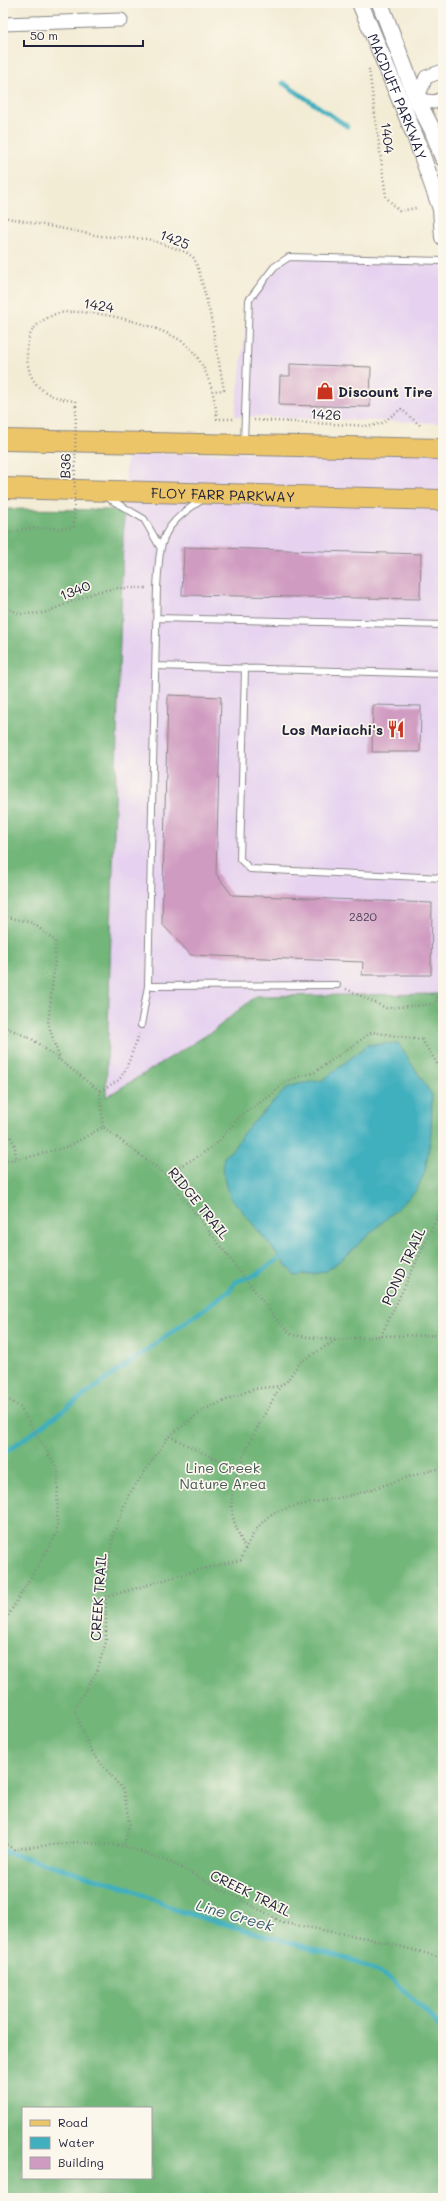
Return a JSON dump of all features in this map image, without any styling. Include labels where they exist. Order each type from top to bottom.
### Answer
[{"type":"main road","points":[[6,437],[244,445],[443,449]]},
{"type":"main road","name":"FLOY FARR PARKWAY","points":[[3,488],[443,500]]},
{"type":"street","name":"MACDUFF PARKWAY","points":[[360,3],[410,104],[432,129],[443,158]]},
{"type":"street","name":"MACDUFF PARKWAY","points":[[380,3],[441,209],[443,237]]},
{"type":"street","points":[[3,24],[121,20]]},
{"type":"street","points":[[410,104],[426,77],[443,71]]},
{"type":"street","points":[[410,104],[435,102],[443,98]]},
{"type":"lane","points":[[244,445],[249,300],[274,267],[289,256],[443,261]]},
{"type":"lane","points":[[84,490],[115,501],[144,519],[160,547]]},
{"type":"lane","points":[[141,1025],[148,986],[157,588],[160,547],[171,524],[186,509],[211,494]]},
{"type":"lane","points":[[157,618],[443,626]]},
{"type":"lane","points":[[155,666],[443,674]]},
{"type":"lane","points":[[245,668],[240,858],[250,869],[443,878]]},
{"type":"lane","points":[[148,986],[337,985]]},
{"type":"path","name":"1404","points":[[368,66],[386,196],[399,211],[416,208]]},
{"type":"path","name":"1425","points":[[3,216],[100,236],[148,239],[186,252],[194,258],[199,271],[219,360],[224,390],[213,391]]},
{"type":"path","name":"1424","points":[[76,406],[75,401],[56,398],[42,390],[34,381],[27,367],[27,338],[37,326],[52,315],[70,310],[111,316],[172,334],[189,347],[206,373],[213,391],[217,419]]},
{"type":"path","name":"B36","points":[[3,537],[15,530],[34,527],[74,527],[76,406]]},
{"type":"path","name":"1426","points":[[217,419],[371,426],[382,423],[401,409],[422,427]]},
{"type":"path","name":"1340","points":[[3,606],[20,614],[44,613],[96,592],[116,588],[157,588]]},
{"type":"path","points":[[3,916],[33,923],[55,941],[55,960],[48,1023],[60,1060]]},
{"type":"path","points":[[337,985],[386,1008],[435,1004],[443,980]]},
{"type":"path","points":[[100,1091],[118,1080],[126,1069],[141,1025]]},
{"type":"path","points":[[3,1026],[32,1039],[100,1091],[103,1127],[69,1146],[3,1161]]},
{"type":"path","points":[[165,1174],[199,1156],[217,1142],[241,1115],[270,1096],[286,1081],[315,1072],[372,1032],[422,1040],[443,1073]]},
{"type":"path","name":"RIDGE TRAIL","points":[[103,1127],[165,1174],[278,1321],[292,1335],[336,1340]]},
{"type":"path","points":[[3,1130],[7,1130],[14,1146],[16,1159]]},
{"type":"path","name":"POND TRAIL","points":[[381,1336],[443,1205]]},
{"type":"path","points":[[245,1550],[232,1511],[235,1478],[239,1467],[280,1386],[287,1381],[299,1363],[336,1340],[381,1336],[443,1336]]},
{"type":"path","name":"CREEK TRAIL","points":[[280,1386],[253,1389],[206,1409],[169,1436],[128,1496],[114,1532],[106,1580],[106,1642],[98,1671],[74,1709],[91,1751],[124,1791],[129,1824],[124,1846],[172,1864],[284,1923],[366,1938],[430,1954],[443,1959]]},
{"type":"path","points":[[3,1396],[20,1407],[58,1470],[57,1533],[3,1624]]},
{"type":"path","points":[[169,1436],[211,1457],[239,1467]]},
{"type":"path","points":[[105,1597],[148,1586],[207,1567],[241,1560],[249,1538],[269,1515],[295,1507],[354,1495],[414,1474],[443,1468]]},
{"type":"path","points":[[3,1843],[14,1850],[79,1842],[124,1846]]},
{"type":"shaded area","points":[[289,257],[443,261],[443,423],[235,416],[249,300]]},
{"type":"shaded area","points":[[443,450],[443,1022],[96,1108],[127,454]]},
{"type":"green space","name":"Line Creek Nature Area","points":[[3,509],[124,510],[106,1097],[213,1031],[256,996],[443,994],[443,2198],[3,2198]]},
{"type":"water","points":[[398,1043],[432,1095],[431,1133],[425,1172],[416,1191],[346,1256],[325,1272],[295,1276],[230,1196],[224,1178],[224,1157],[234,1148],[243,1133],[287,1088],[298,1084],[323,1080],[367,1045]]},
{"type":"building","name":"Discount Tire","points":[[290,364],[371,367],[370,407],[279,405],[280,376],[290,376]]},
{"type":"building","points":[[184,547],[421,554],[420,599],[182,595]]},
{"type":"building","points":[[168,695],[221,697],[216,874],[232,895],[432,903],[431,975],[362,975],[363,962],[191,955],[162,924]]},
{"type":"building","name":"Los Mariachi's","points":[[373,705],[421,706],[420,752],[372,752]]},
{"type":"waterway","points":[[283,83],[347,126]]},
{"type":"waterway","points":[[3,1454],[230,1290],[235,1282],[257,1274],[280,1258]]},
{"type":"waterway","name":"Line Creek","points":[[3,1851],[128,1888],[179,1911],[358,1962],[390,1978],[424,2009],[443,2031]]},
{"type":"place","name":"Discount Tire","points":[[325,391]]},
{"type":"place","name":"Los Mariachi's","points":[[396,729]]}]
